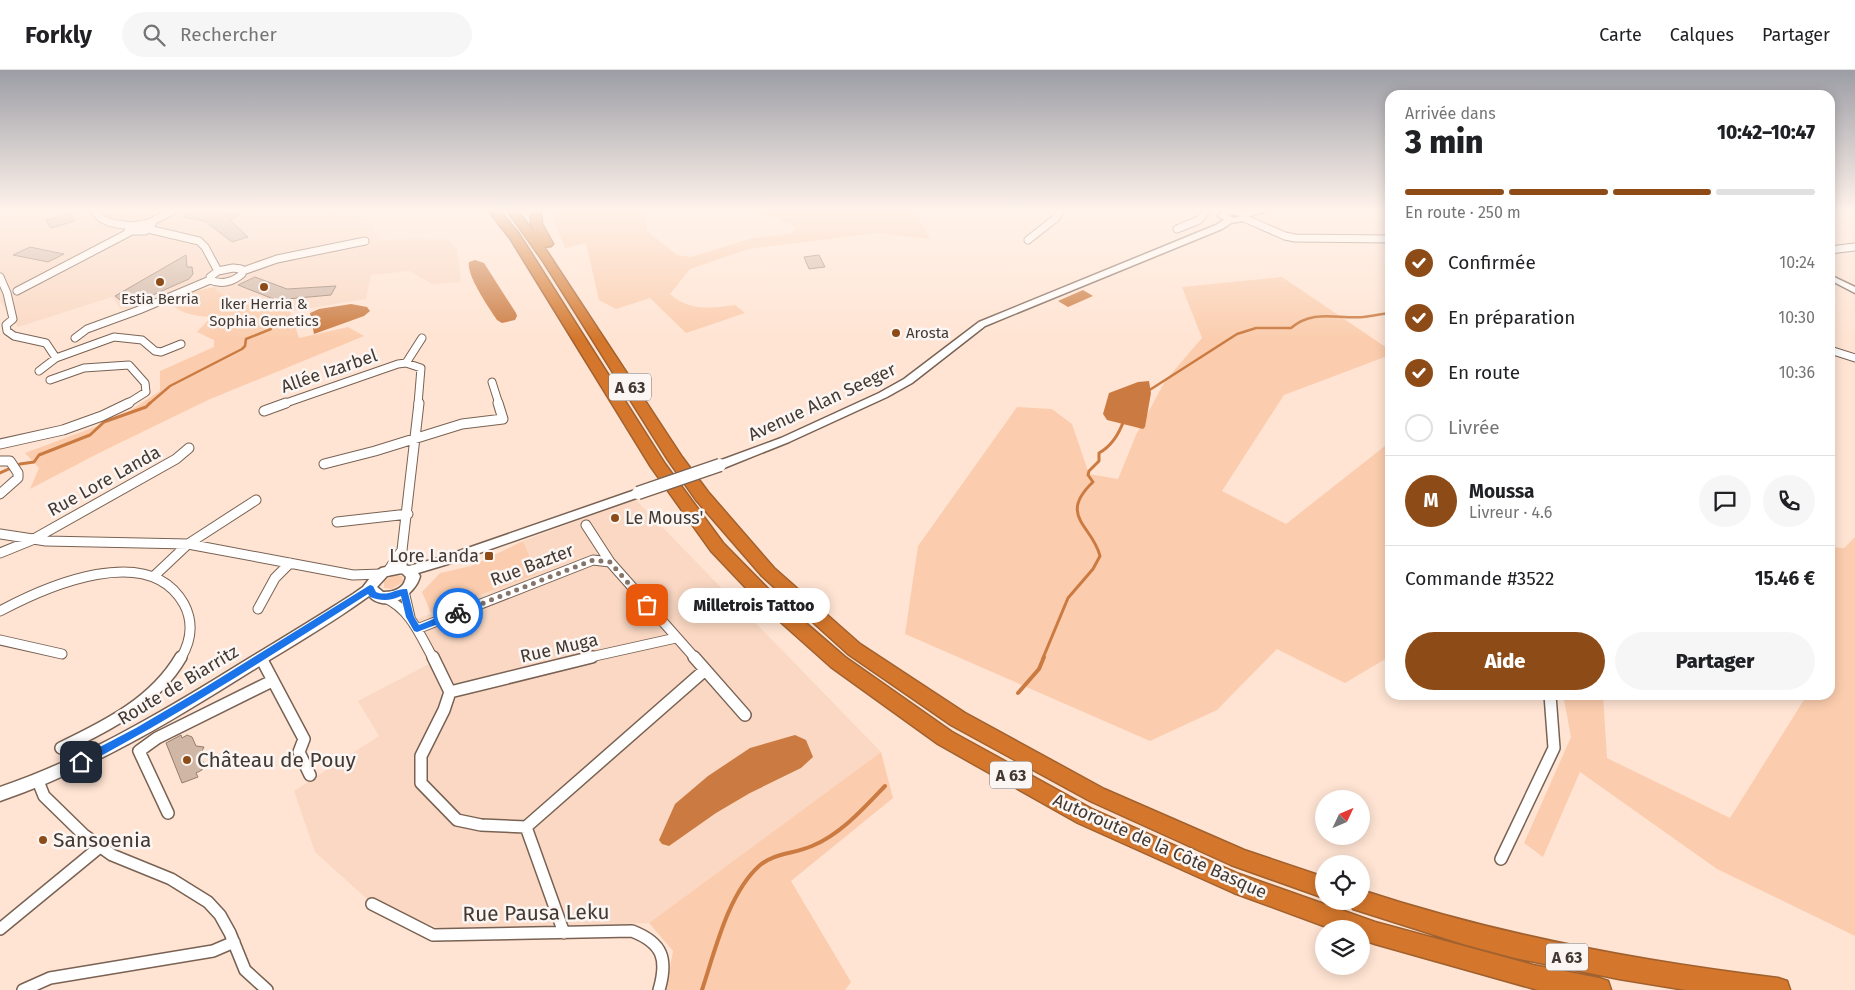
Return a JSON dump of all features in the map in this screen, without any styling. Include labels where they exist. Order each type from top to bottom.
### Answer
[{"type":"highway","name":"Autoroute de la Côte Basque","points":[[526,253],[659,467],[717,547],[772,604],[838,662],[945,738],[1085,816],[1234,883],[1375,933],[1533,977],[1599,990]]},
{"type":"highway","name":"Autoroute de la Côte Basque","points":[[543,253],[676,460],[702,496],[768,572],[854,649],[958,718],[1097,795],[1239,858],[1315,885]]},
{"type":"highway","points":[[548,260],[550,253]]},
{"type":"highway","name":"A 63","points":[[1370,904],[1527,950],[1680,979],[1778,990]]},
{"type":"main road","name":"Avenue Alan Seeger","points":[[408,573],[785,440],[883,395],[908,381],[982,324],[1156,253]]},
{"type":"main road","points":[[376,592],[384,572],[408,573],[404,591]]},
{"type":"main road","name":"Route de Biarritz","points":[[0,794],[38,781],[98,754],[261,658],[342,607],[376,592],[404,591]]},
{"type":"street","points":[[17,291],[87,253]]},
{"type":"street","points":[[208,253],[218,271]]},
{"type":"street","points":[[181,344],[161,352],[155,351],[142,340],[114,337],[90,340],[74,338],[88,330],[210,280],[210,277],[218,271],[233,268],[243,271],[277,259],[307,253]]},
{"type":"street","points":[[210,280],[213,282],[230,282],[240,276],[243,271]]},
{"type":"street","points":[[0,277],[9,300],[13,319],[6,325],[7,331],[14,336],[46,343],[56,358]]},
{"type":"street","points":[[1835,280],[1855,290]]},
{"type":"street","points":[[0,300],[9,300]]},
{"type":"street","points":[[39,371],[56,358],[114,337]]},
{"type":"street","name":"Allée Izarbel","points":[[406,363],[422,338]]},
{"type":"street","points":[[1835,352],[1855,358]]},
{"type":"street","name":"Allée Izarbel","points":[[264,411],[389,367],[406,363],[421,368],[416,438],[402,550]]},
{"type":"street","points":[[0,444],[28,435],[54,433],[96,418],[137,400],[146,392],[146,383],[128,365],[84,368],[50,380]]},
{"type":"street","points":[[324,464],[462,424],[502,418],[492,382]]},
{"type":"street","name":"Rue Lore Landa","points":[[0,553],[32,540],[176,459],[189,448]]},
{"type":"street","points":[[0,461],[10,460],[18,473],[18,478],[0,494]]},
{"type":"street","points":[[153,577],[188,544],[256,500]]},
{"type":"street","points":[[337,522],[408,514]]},
{"type":"street","points":[[586,525],[610,562],[745,715]]},
{"type":"street","name":"Rue Lore Landa","points":[[0,534],[32,540],[188,544],[353,575]]},
{"type":"street","points":[[353,575],[384,572],[402,550]]},
{"type":"street","points":[[402,550],[408,573]]},
{"type":"street","name":"Rue Bazter","points":[[417,629],[593,560],[610,562]]},
{"type":"street","points":[[258,609],[274,578],[290,562]]},
{"type":"street","points":[[0,612],[33,594],[77,578],[113,572],[153,577],[173,588],[187,609],[191,622],[191,634],[186,648],[165,679],[150,695],[130,711],[102,728],[61,748]]},
{"type":"street","points":[[353,575],[376,592],[397,602],[410,617],[445,679],[450,692],[444,710],[421,756],[421,783],[457,820],[481,825],[526,827],[705,670]]},
{"type":"street","points":[[404,591],[410,617]]},
{"type":"street","name":"Rue Muga","points":[[450,692],[534,670],[676,638]]},
{"type":"street","points":[[0,640],[62,654]]},
{"type":"street","points":[[261,658],[304,739],[299,752],[310,775]]},
{"type":"street","points":[[168,813],[139,751],[157,738],[272,681]]},
{"type":"street","points":[[1501,859],[1554,748],[1550,700]]},
{"type":"street","points":[[38,781],[44,796],[84,835],[112,855],[170,878],[208,902],[220,915],[234,942],[245,970],[265,990]]},
{"type":"street","points":[[526,827],[564,933]]},
{"type":"street","points":[[0,929],[100,846]]},
{"type":"street","name":"Rue Pausa Leku","points":[[372,904],[433,935],[632,931],[647,936],[658,946],[664,966],[659,990]]},
{"type":"street","points":[[24,990],[50,978],[213,951],[234,942]]},
{"type":"shaded area","points":[[0,253],[457,253],[461,282],[432,284],[410,271],[371,275],[366,299],[293,311],[264,310],[241,305],[209,284],[143,310],[121,309],[112,297],[18,327],[0,301]]},
{"type":"shaded area","points":[[588,253],[674,253],[691,257],[704,253],[737,253],[690,269],[670,294],[685,304],[709,308],[735,305],[745,313],[686,333],[650,298],[616,309],[599,300]]},
{"type":"shaded area","points":[[475,260],[484,263],[516,313],[515,320],[502,323],[493,315],[471,275],[469,262]]},
{"type":"shaded area","points":[[1282,277],[1385,347],[1385,357],[1284,395],[1222,491],[1286,524],[1385,446],[1385,659],[1345,683],[1277,649],[1217,710],[1150,741],[905,634],[918,546],[1017,407],[1052,409],[1072,424],[1089,474],[1118,479],[1136,435],[1165,381],[1202,338],[1182,287]]},
{"type":"shaded area","points":[[215,287],[217,291],[244,304],[260,308],[290,311],[299,338],[348,327],[364,336],[208,400],[30,489],[39,468],[25,453],[119,418],[160,391],[160,371],[214,347],[214,340],[197,332],[211,317],[193,315],[182,311],[169,300],[191,292]]},
{"type":"shaded area","points":[[1083,290],[1093,296],[1068,307],[1058,301]]},
{"type":"shaded area","points":[[351,304],[367,307],[370,311],[364,316],[314,334],[310,313],[319,309]]},
{"type":"shaded area","points":[[1149,381],[1151,393],[1145,427],[1143,429],[1107,420],[1103,414],[1109,393],[1138,382]]},
{"type":"shaded area","points":[[635,499],[881,752],[649,923],[444,930],[367,899],[315,852],[294,791],[379,736],[358,701],[429,664],[407,623],[537,574],[523,541]]},
{"type":"shaded area","points":[[1855,537],[1855,936],[1717,869],[1580,772],[1543,857],[1524,843],[1571,737],[1564,700],[1603,700],[1607,758],[1730,818],[1804,700],[1835,700],[1835,547],[1844,548]]},
{"type":"shaded area","points":[[523,541],[537,574],[431,613],[422,592],[440,573],[471,566]]},
{"type":"shaded area","points":[[393,575],[402,576],[403,582],[392,589],[384,588],[384,581]]},
{"type":"shaded area","points":[[795,735],[806,740],[813,757],[801,768],[750,793],[716,813],[669,846],[662,844],[659,840],[675,804],[708,776],[750,748]]},
{"type":"shaded area","points":[[881,752],[893,798],[791,881],[851,982],[845,990],[666,990],[673,951],[649,923]]},
{"type":"building","points":[[17,253],[64,254],[48,262],[13,255]]},
{"type":"building","name":"Estia Berria","points":[[186,255],[187,267],[192,267],[193,274],[189,279],[128,306],[115,296]]},
{"type":"building","points":[[819,255],[825,267],[809,269],[804,257]]},
{"type":"building","name":"Iker Herria & Sophia Genetics","points":[[255,277],[287,289],[336,286],[331,295],[276,300],[238,285]]},
{"type":"building","name":"Château de Pouy","points":[[181,735],[182,738],[187,735],[192,737],[196,746],[204,747],[200,755],[204,764],[202,770],[196,773],[198,777],[182,783],[166,743]]},
{"type":"waterway","points":[[1148,391],[1237,334],[1256,328],[1291,328],[1299,322],[1316,317],[1363,317],[1385,314]]},
{"type":"waterway","points":[[149,404],[170,386],[242,349],[245,346],[246,339],[271,329]]},
{"type":"waterway","points":[[0,473],[20,464],[34,462],[39,455],[90,435],[104,422],[146,407],[149,404]]},
{"type":"waterway","points":[[1043,658],[1068,598],[1093,569],[1100,556],[1080,521],[1078,504],[1083,494],[1093,482],[1088,475],[1089,471],[1099,461],[1099,453],[1108,447],[1120,430],[1124,420]]},
{"type":"waterway","points":[[1018,693],[1039,669],[1044,657]]},
{"type":"waterway","points":[[702,990],[724,924],[731,907],[748,878],[765,862],[777,856],[805,849],[833,835],[852,820],[885,786]]},
{"type":"way so far","points":[[458,613],[593,560],[610,562],[647,605]]},
{"type":"place","name":"Estia Berria","points":[[160,282]]},
{"type":"place","name":"Iker Herria & Sophia Genetics","points":[[264,287]]},
{"type":"place","name":"Arosta","points":[[896,333]]},
{"type":"place","name":"Le Mouss'","points":[[615,518]]},
{"type":"place","name":"Lore Landa","points":[[489,556]]},
{"type":"place","name":"Milletrois Tattoo","points":[[647,605]]},
{"type":"place","name":"Château de Pouy","points":[[187,760]]},
{"type":"place","name":"Sansoenia","points":[[43,840]]},
{"type":"route","points":[[81,762],[208,691],[370,588],[371,592],[376,596],[386,598],[404,591],[410,617],[417,629],[458,613]]}]
